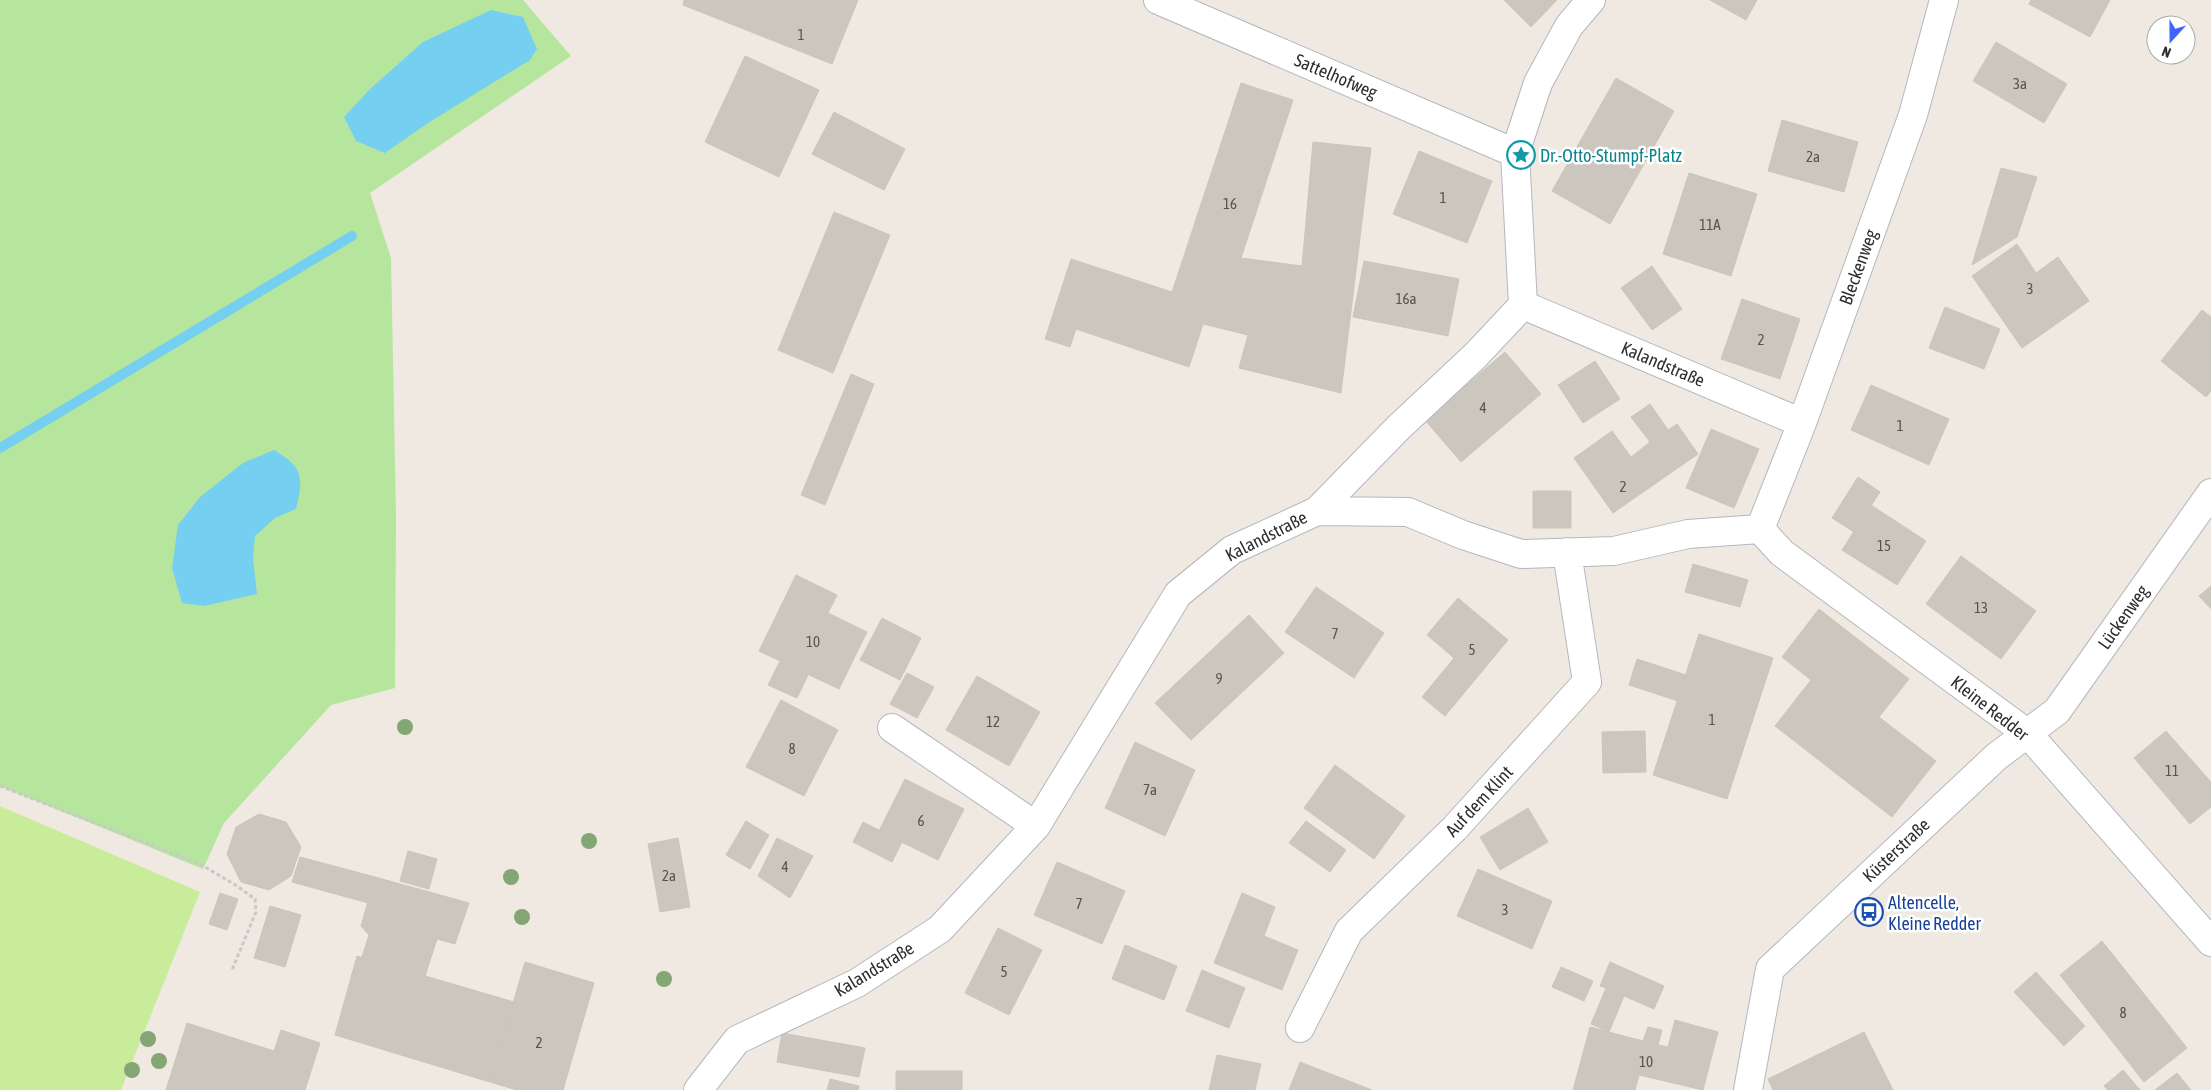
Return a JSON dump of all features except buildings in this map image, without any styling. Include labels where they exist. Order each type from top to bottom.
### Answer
[{"type":"street","name":"Sattelhofweg","points":[[1158,0],[1515,153]]},
{"type":"street","points":[[1523,306],[1515,153],[1538,83],[1569,26],[1590,0]]},
{"type":"street","name":"Bleckenweg","points":[[1760,529],[1802,423],[1913,114],[1944,0]]},
{"type":"street","name":"Kalandstraße","points":[[698,1090],[737,1040],[857,983],[940,929],[1036,826],[1178,594],[1232,550],[1317,511],[1398,428],[1475,356],[1523,306],[1802,423]]},
{"type":"street","name":"Lückenweg","points":[[2028,734],[2057,711],[2211,493]]},
{"type":"street","points":[[1317,511],[1408,512],[1521,554],[1614,551],[1688,534],[1760,529]]},
{"type":"street","name":"Kleine Redder","points":[[1760,529],[1782,553],[2028,734],[2211,942]]},
{"type":"street","name":"Auf dem Klint","points":[[1300,1028],[1349,931],[1455,828],[1587,682],[1567,552]]},
{"type":"street","points":[[892,728],[1036,826]]},
{"type":"street","name":"Küsterstraße","points":[[1748,1090],[1770,969],[1996,757],[2028,734]]},
{"type":"path","points":[[0,786],[200,864],[255,899],[256,912],[232,970]]},
{"type":"green space","points":[[0,0],[523,0],[571,56],[370,193],[391,258],[396,515],[395,688],[331,705],[224,823],[203,869],[0,786]]},
{"type":"green space","points":[[0,806],[200,892],[121,1090],[0,1090]]},
{"type":"water","points":[[491,10],[523,17],[537,49],[530,60],[428,123],[385,153],[356,141],[344,117],[370,89],[423,42]]},
{"type":"water","points":[[274,450],[284,456],[296,468],[299,474],[300,489],[296,509],[275,518],[255,536],[253,559],[257,594],[204,606],[182,603],[172,568],[178,525],[200,497],[243,463]]},
{"type":"waterway","points":[[0,448],[352,236]]},
{"type":"place","name":"Dr.-Otto-Stumpf-Platz","points":[[1521,155]]},
{"type":"place","name":"Altencelle, Kleine Redder","points":[[1869,912]]}]
